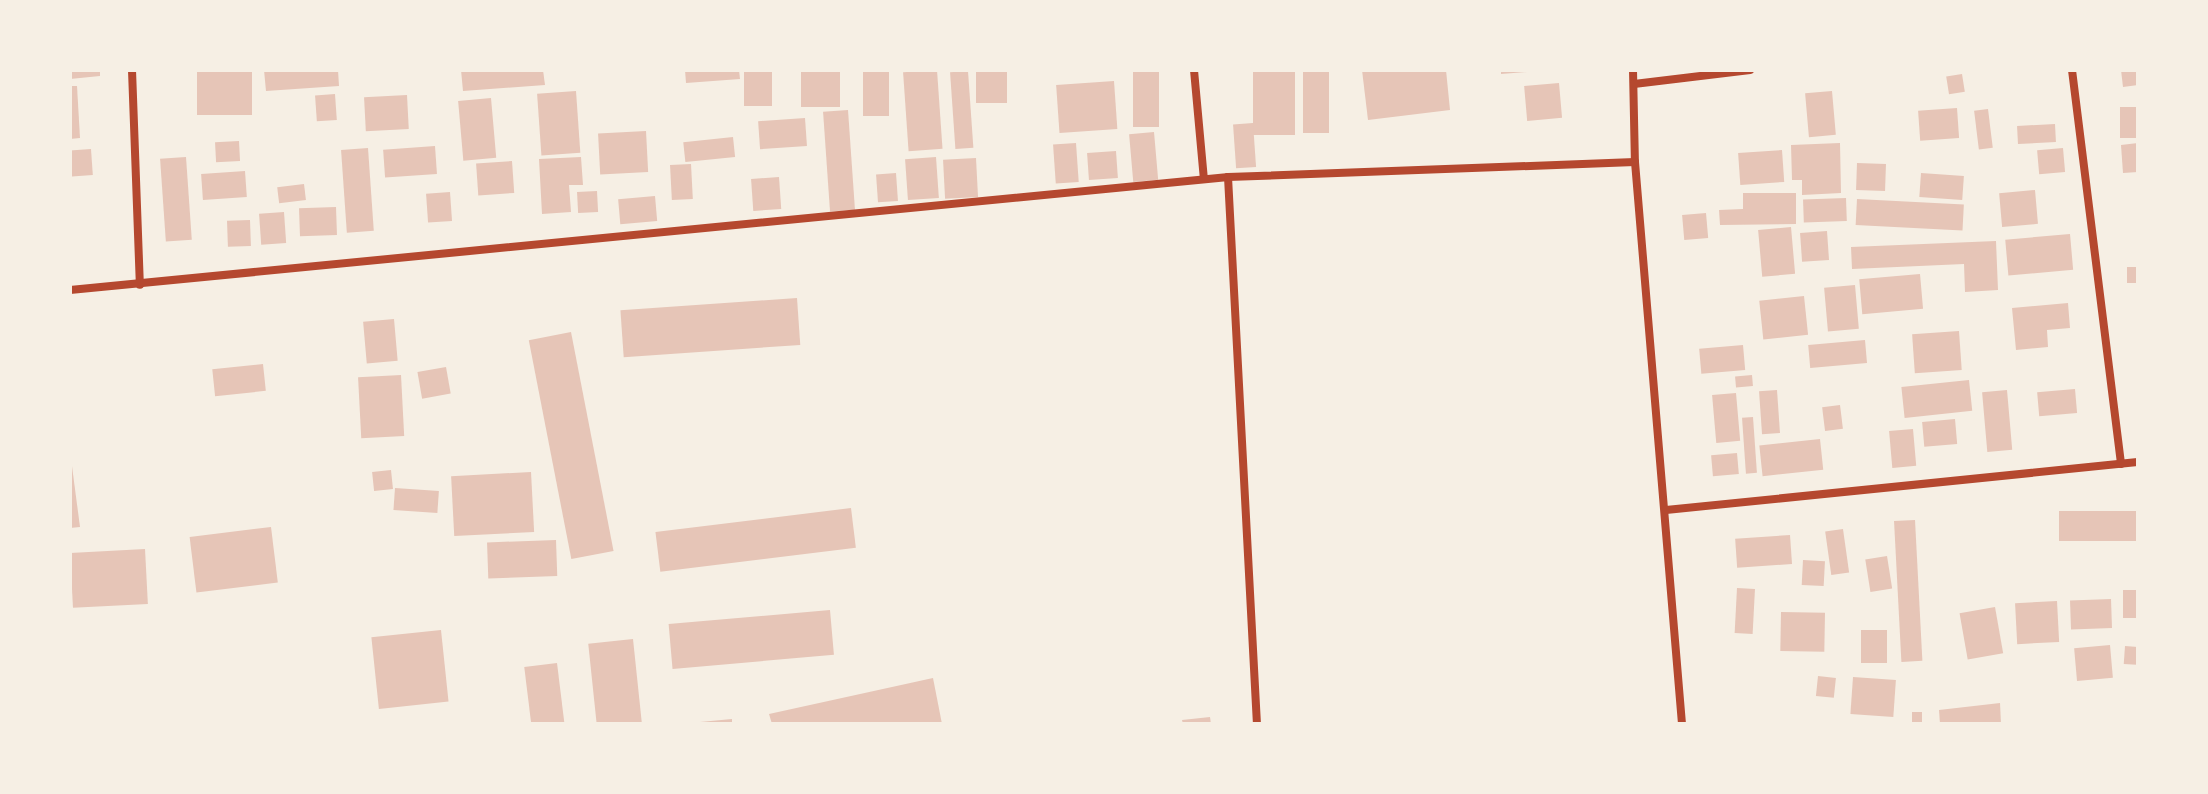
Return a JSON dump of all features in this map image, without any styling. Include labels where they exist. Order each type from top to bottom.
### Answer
[{"type":"street","points":[[132,70],[140,285]]},
{"type":"street","points":[[1194,70],[1204,179]]},
{"type":"street","points":[[1633,70],[1635,162],[1682,724]]},
{"type":"street","points":[[1634,84],[1750,70]]},
{"type":"street","points":[[2072,70],[2121,464]]},
{"type":"street","points":[[70,290],[1228,177],[1635,162]]},
{"type":"street","points":[[1228,177],[1257,724]]},
{"type":"street","points":[[1666,510],[2138,462]]},
{"type":"building","points":[[70,70],[100,70],[100,76],[70,79]]},
{"type":"building","points":[[197,70],[252,70],[252,115],[197,115]]},
{"type":"building","points":[[264,70],[338,70],[339,86],[266,91]]},
{"type":"building","points":[[461,70],[543,70],[545,85],[463,91]]},
{"type":"building","points":[[685,70],[739,70],[740,79],[686,83]]},
{"type":"building","points":[[744,70],[772,70],[772,106],[744,106]]},
{"type":"building","points":[[801,70],[840,70],[840,107],[801,107]]},
{"type":"building","points":[[863,70],[889,70],[889,116],[863,116]]},
{"type":"building","points":[[937,70],[943,149],[909,151],[903,72]]},
{"type":"building","points":[[976,70],[1007,70],[1007,103],[976,103]]},
{"type":"building","points":[[1133,70],[1159,70],[1159,127],[1133,127]]},
{"type":"building","points":[[1253,70],[1295,70],[1295,135],[1253,135]]},
{"type":"building","points":[[1303,70],[1329,70],[1329,133],[1303,133]]},
{"type":"building","points":[[1362,70],[1446,70],[1450,110],[1368,120]]},
{"type":"building","points":[[1501,70],[1527,70],[1527,72],[1501,74]]},
{"type":"building","points":[[2121,70],[2138,70],[2138,85],[2123,87]]},
{"type":"building","points":[[968,71],[973,148],[955,149],[950,72]]},
{"type":"building","points":[[1962,74],[1965,92],[1949,94],[1946,77]]},
{"type":"building","points":[[1114,81],[1117,129],[1059,133],[1056,85]]},
{"type":"building","points":[[1559,83],[1562,118],[1527,121],[1524,86]]},
{"type":"building","points":[[70,86],[77,86],[80,138],[70,139]]},
{"type":"building","points":[[576,91],[580,153],[541,156],[537,94]]},
{"type":"building","points":[[1832,91],[1836,135],[1809,137],[1805,93]]},
{"type":"building","points":[[335,94],[337,120],[317,121],[315,95]]},
{"type":"building","points":[[407,95],[409,129],[366,131],[364,97]]},
{"type":"building","points":[[491,98],[496,158],[463,161],[458,101]]},
{"type":"building","points":[[2120,107],[2138,107],[2138,138],[2120,138]]},
{"type":"building","points":[[1957,108],[1959,138],[1920,141],[1918,111]]},
{"type":"building","points":[[1988,109],[1993,148],[1979,149],[1974,111]]},
{"type":"building","points":[[848,110],[855,210],[830,212],[823,112]]},
{"type":"building","points":[[805,118],[807,146],[760,149],[758,121]]},
{"type":"building","points":[[1253,123],[1256,167],[1236,168],[1233,124]]},
{"type":"building","points":[[2055,124],[2056,142],[2018,144],[2017,126]]},
{"type":"building","points":[[646,131],[648,172],[600,174],[598,134]]},
{"type":"building","points":[[1154,132],[1158,180],[1133,182],[1129,134]]},
{"type":"building","points":[[733,137],[735,157],[685,162],[683,142]]},
{"type":"building","points":[[239,141],[240,161],[216,162],[215,142]]},
{"type":"building","points":[[1076,143],[1079,182],[1056,184],[1053,145]]},
{"type":"building","points":[[1840,143],[1841,193],[1802,195],[1802,180],[1792,180],[1791,145]]},
{"type":"building","points":[[2138,143],[2138,172],[2123,173],[2121,145]]},
{"type":"building","points":[[435,146],[437,174],[385,178],[383,150]]},
{"type":"building","points":[[368,148],[374,231],[347,233],[341,150]]},
{"type":"building","points":[[2063,148],[2065,172],[2039,174],[2037,150]]},
{"type":"building","points":[[91,149],[93,175],[72,176],[70,150]]},
{"type":"building","points":[[1782,150],[1784,182],[1740,185],[1738,153]]},
{"type":"building","points":[[1116,151],[1118,178],[1089,180],[1087,153]]},
{"type":"building","points":[[186,157],[192,240],[166,242],[160,159]]},
{"type":"building","points":[[581,157],[583,185],[569,185],[571,212],[542,214],[539,159]]},
{"type":"building","points":[[936,157],[939,198],[908,200],[905,159]]},
{"type":"building","points":[[976,158],[978,197],[945,199],[943,160]]},
{"type":"building","points":[[512,161],[514,193],[478,195],[476,164]]},
{"type":"building","points":[[1857,163],[1886,164],[1885,191],[1856,190]]},
{"type":"building","points":[[691,164],[693,199],[672,200],[670,165]]},
{"type":"building","points":[[245,171],[247,197],[203,200],[201,174]]},
{"type":"building","points":[[896,173],[898,201],[878,202],[876,174]]},
{"type":"building","points":[[1921,173],[1964,176],[1962,200],[1919,197]]},
{"type":"building","points":[[779,177],[781,209],[753,211],[751,179]]},
{"type":"building","points":[[304,184],[306,200],[279,203],[277,187]]},
{"type":"building","points":[[2035,190],[2038,224],[2002,227],[1999,193]]},
{"type":"building","points":[[597,191],[598,212],[578,213],[577,192]]},
{"type":"building","points":[[450,192],[452,221],[428,223],[426,194]]},
{"type":"building","points":[[1743,193],[1796,193],[1796,224],[1720,225],[1719,210],[1743,209]]},
{"type":"building","points":[[655,196],[657,221],[620,224],[618,199]]},
{"type":"building","points":[[1846,198],[1847,221],[1804,222],[1803,200]]},
{"type":"building","points":[[1857,199],[1964,205],[1962,231],[1856,225]]},
{"type":"building","points":[[336,207],[337,235],[300,236],[299,208]]},
{"type":"building","points":[[284,212],[286,243],[261,245],[259,214]]},
{"type":"building","points":[[1706,213],[1708,238],[1684,240],[1682,215]]},
{"type":"building","points":[[250,220],[251,246],[228,247],[227,221]]},
{"type":"building","points":[[1791,227],[1795,274],[1762,277],[1758,230]]},
{"type":"building","points":[[1827,231],[1829,260],[1802,262],[1800,233]]},
{"type":"building","points":[[2070,234],[2073,270],[2008,276],[2005,240]]},
{"type":"building","points":[[1996,241],[1998,290],[1965,292],[1964,264],[1852,269],[1851,247]]},
{"type":"building","points":[[2127,267],[2138,267],[2138,283],[2127,283]]},
{"type":"building","points":[[1920,274],[1923,309],[1862,314],[1859,279]]},
{"type":"building","points":[[1855,285],[1859,329],[1828,332],[1824,288]]},
{"type":"building","points":[[1804,296],[1808,335],[1763,339],[1759,301]]},
{"type":"building","points":[[797,298],[800,345],[624,357],[620,310]]},
{"type":"building","points":[[2068,303],[2070,328],[2047,330],[2048,347],[2016,350],[2012,308]]},
{"type":"building","points":[[394,319],[398,361],[367,364],[363,322]]},
{"type":"building","points":[[1959,331],[1962,370],[1915,373],[1912,334]]},
{"type":"building","points":[[571,332],[614,551],[571,559],[529,340]]},
{"type":"building","points":[[1865,340],[1867,363],[1810,368],[1808,345]]},
{"type":"building","points":[[1743,345],[1745,370],[1701,374],[1699,349]]},
{"type":"building","points":[[263,364],[266,391],[215,396],[212,369]]},
{"type":"building","points":[[446,367],[451,394],[422,399],[417,372]]},
{"type":"building","points":[[401,375],[404,436],[361,438],[358,377]]},
{"type":"building","points":[[1752,375],[1753,386],[1736,387],[1735,376]]},
{"type":"building","points":[[1969,380],[1972,411],[1905,418],[1901,387]]},
{"type":"building","points":[[2075,389],[2077,413],[2039,416],[2037,392]]},
{"type":"building","points":[[1777,390],[1780,433],[1762,434],[1759,391]]},
{"type":"building","points":[[2007,390],[2012,450],[1987,452],[1982,392]]},
{"type":"building","points":[[1736,393],[1740,441],[1716,443],[1712,395]]},
{"type":"building","points":[[1840,405],[1843,429],[1825,431],[1822,407]]},
{"type":"building","points":[[1753,417],[1757,473],[1746,474],[1742,418]]},
{"type":"building","points":[[1955,419],[1957,444],[1924,447],[1922,422]]},
{"type":"building","points":[[1913,429],[1916,466],[1892,468],[1889,431]]},
{"type":"building","points":[[1820,439],[1823,470],[1763,476],[1759,445]]},
{"type":"building","points":[[70,451],[80,527],[70,528]]},
{"type":"building","points":[[1737,453],[1739,474],[1713,476],[1711,455]]},
{"type":"building","points":[[391,470],[393,489],[374,491],[372,472]]},
{"type":"building","points":[[531,472],[534,532],[454,536],[451,476]]},
{"type":"building","points":[[395,488],[439,491],[437,513],[393,510]]},
{"type":"building","points":[[851,508],[856,548],[660,572],[655,532]]},
{"type":"building","points":[[2059,511],[2138,511],[2138,541],[2059,541]]},
{"type":"building","points":[[1915,520],[1922,661],[1901,662],[1894,521]]},
{"type":"building","points":[[271,527],[278,583],[196,593],[190,537]]},
{"type":"building","points":[[1843,529],[1849,573],[1831,575],[1825,532]]},
{"type":"building","points":[[1790,535],[1792,564],[1737,568],[1735,539]]},
{"type":"building","points":[[556,540],[557,576],[488,578],[487,542]]},
{"type":"building","points":[[145,549],[148,604],[73,608],[70,553]]},
{"type":"building","points":[[1887,556],[1892,589],[1870,592],[1865,559]]},
{"type":"building","points":[[1803,560],[1825,561],[1824,586],[1802,585]]},
{"type":"building","points":[[1737,588],[1755,589],[1753,634],[1735,633]]},
{"type":"building","points":[[2123,590],[2138,590],[2138,618],[2123,618]]},
{"type":"building","points":[[2111,599],[2112,628],[2071,629],[2070,600]]},
{"type":"building","points":[[2057,601],[2059,642],[2017,644],[2015,603]]},
{"type":"building","points":[[1995,607],[2003,653],[1968,660],[1960,613]]},
{"type":"building","points":[[830,610],[834,655],[673,669],[669,624]]},
{"type":"building","points":[[1781,612],[1825,613],[1824,652],[1780,651]]},
{"type":"building","points":[[441,630],[449,702],[379,709],[371,637]]},
{"type":"building","points":[[1861,630],[1887,630],[1887,663],[1861,663]]},
{"type":"building","points":[[633,639],[642,724],[597,724],[588,644]]},
{"type":"building","points":[[2110,645],[2113,678],[2077,681],[2074,648]]},
{"type":"building","points":[[2125,646],[2138,647],[2137,665],[2124,664]]},
{"type":"building","points":[[557,663],[564,724],[531,724],[524,667]]},
{"type":"building","points":[[1818,676],[1836,678],[1834,698],[1816,696]]},
{"type":"building","points":[[1853,677],[1896,680],[1893,717],[1850,714]]},
{"type":"building","points":[[933,678],[942,724],[772,724],[769,714]]},
{"type":"building","points":[[2000,703],[2001,724],[1940,724],[1939,710]]},
{"type":"building","points":[[1912,712],[1922,712],[1922,724],[1912,724]]},
{"type":"building","points":[[1210,717],[1211,724],[1183,724],[1182,720]]},
{"type":"building","points":[[732,719],[732,724],[700,724],[700,722]]}]
